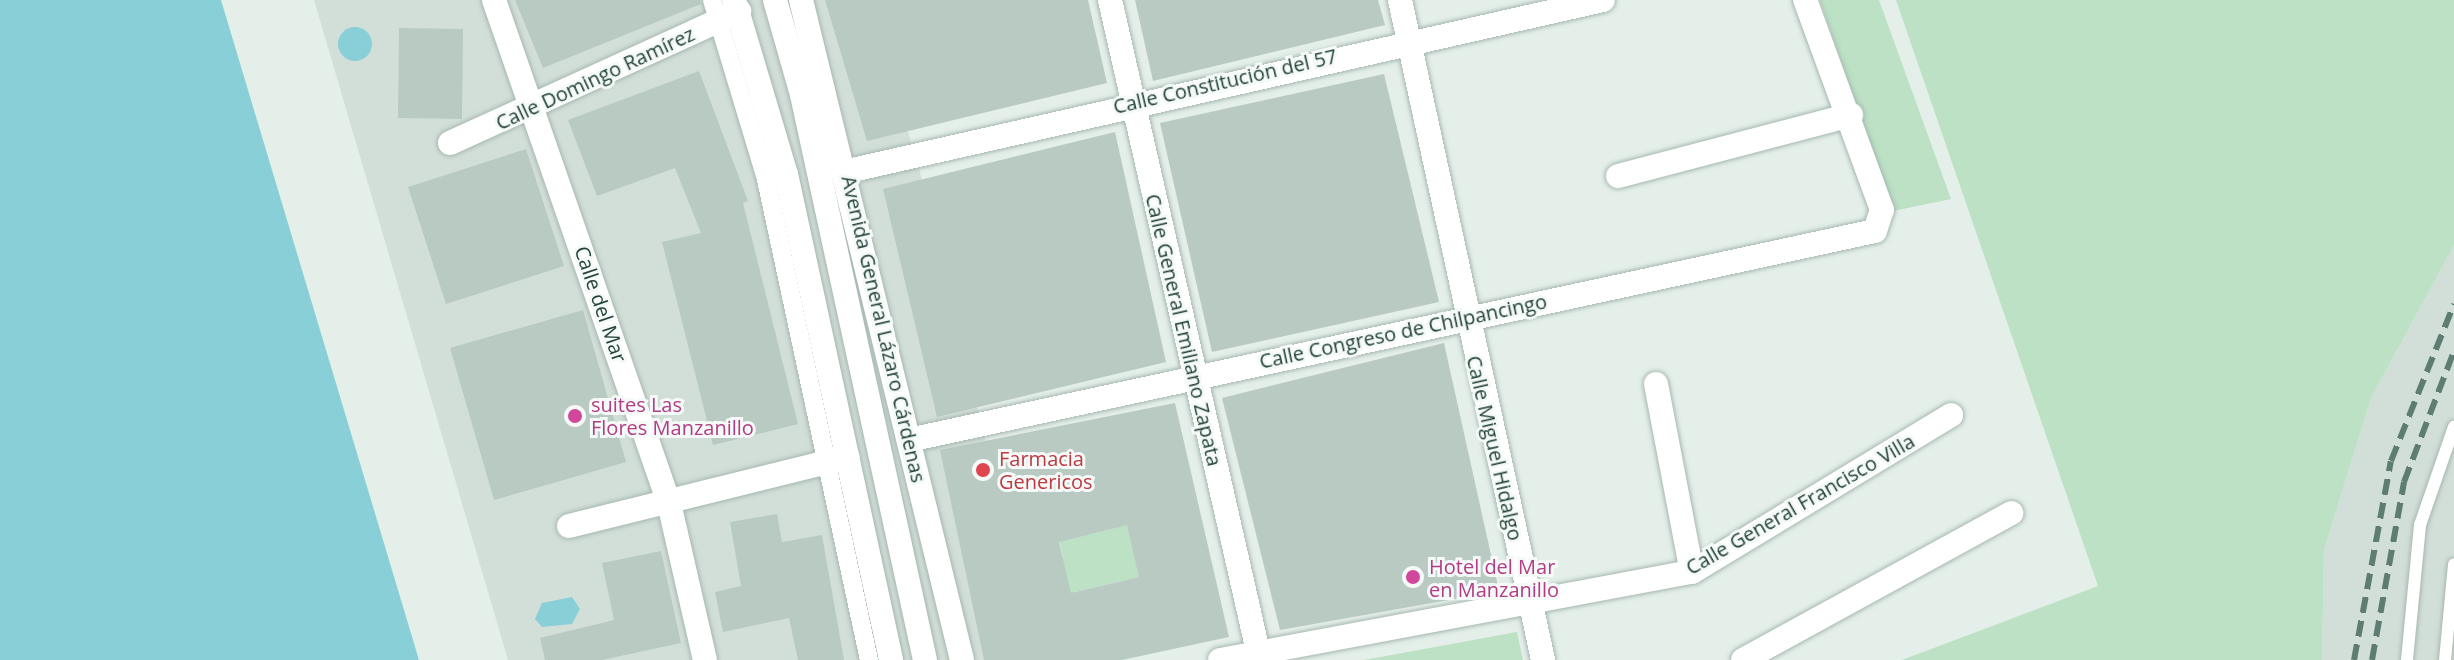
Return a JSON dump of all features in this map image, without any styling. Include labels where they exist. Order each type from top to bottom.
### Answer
[{"type":"street","name":"Calle del Mar","points":[[494,0],[534,107],[669,503],[705,660]]},
{"type":"street","name":"Avenida General Lázaro Cárdenas","points":[[775,0],[802,95],[925,660]]},
{"type":"street","name":"Avenida General Lázaro Cárdenas","points":[[801,0],[848,171],[962,660]]},
{"type":"street","name":"Calle General Emiliano Zapata","points":[[1110,0],[1259,656]]},
{"type":"street","name":"Calle Miguel Hidalgo","points":[[1400,0],[1466,317],[1543,660]]},
{"type":"street","name":"Calle Constitución del 57","points":[[848,171],[1132,101],[1603,0]]},
{"type":"street","points":[[1618,176],[1851,115],[1805,0]]},
{"type":"street","name":"Calle Domingo Ramírez","points":[[450,143],[534,107],[726,8]]},
{"type":"street","points":[[726,8],[786,174],[838,460],[869,660]]},
{"type":"street","name":"Calle Congreso de Chilpancingo","points":[[909,440],[1466,317],[1875,231],[1882,210],[1851,115]]},
{"type":"street","points":[[1656,384],[1692,572]]},
{"type":"street","name":"Calle General Francisco Villa","points":[[1220,660],[1259,656],[1530,606],[1692,572],[1951,415]]},
{"type":"street","points":[[569,526],[838,460]]},
{"type":"street","points":[[838,460],[891,660]]},
{"type":"street","points":[[1743,660],[2011,513]]},
{"type":"lane","points":[[2407,660],[2420,525],[2454,427]]},
{"type":"lane","points":[[2445,660],[2454,564]]},
{"type":"shaded area","points":[[314,0],[869,0],[930,206],[1037,660],[508,660]]},
{"type":"shaded area","points":[[2454,245],[2454,660],[2322,660],[2324,550],[2371,398]]},
{"type":"green space","points":[[1820,0],[1879,0],[1951,199],[1893,211]]},
{"type":"green space","points":[[1896,0],[2454,0],[2454,245],[2371,398],[2324,550],[2322,660],[1902,660],[2098,586]]},
{"type":"green space","points":[[1133,507],[1139,577],[1075,592],[1077,600],[1040,563],[1063,557],[1055,524],[1086,535],[1107,530],[1103,513]]},
{"type":"green space","points":[[1517,632],[1523,660],[1364,660]]},
{"type":"water","points":[[0,0],[221,0],[419,660],[0,660]]},
{"type":"water","points":[[355,27],[367,32],[372,44],[367,56],[355,61],[343,56],[338,44],[343,32]]},
{"type":"water","points":[[572,597],[580,609],[572,624],[542,627],[535,619],[542,603]]},
{"type":"building","points":[[515,0],[700,0],[701,4],[543,68]]},
{"type":"building","points":[[825,0],[1088,0],[1107,83],[867,141]]},
{"type":"building","points":[[1135,0],[1378,0],[1385,25],[1153,81]]},
{"type":"building","points":[[399,28],[463,29],[462,119],[398,118]]},
{"type":"building","points":[[699,71],[748,201],[743,203],[798,424],[713,445],[662,242],[701,233],[675,168],[597,196],[568,120]]},
{"type":"building","points":[[1384,74],[1439,302],[1212,352],[1160,123]]},
{"type":"building","points":[[1115,132],[1166,362],[937,417],[883,189]]},
{"type":"building","points":[[526,149],[564,266],[446,304],[408,187]]},
{"type":"building","points":[[583,310],[626,462],[494,500],[450,348]]},
{"type":"building","points":[[1444,343],[1499,591],[1280,630],[1222,398]]},
{"type":"building","points":[[1175,403],[1229,637],[1122,660],[984,660],[940,450]],"holes":[[[1127,525],[1139,577],[1071,593],[1059,542]]]},
{"type":"building","points":[[777,514],[782,542],[822,535],[844,660],[798,660],[789,618],[723,632],[715,592],[741,586],[730,522]]},
{"type":"building","points":[[661,551],[681,643],[602,660],[545,660],[540,638],[614,620],[602,563]]},
{"type":"railway","points":[[2354,660],[2391,461],[2454,304]]},
{"type":"railway","points":[[2372,660],[2404,482],[2454,351]]},
{"type":"place","name":"suites Las Flores Manzanillo","points":[[575,416]]},
{"type":"place","name":"Farmacia Genericos","points":[[983,470]]},
{"type":"place","name":"Hotel del Mar en Manzanillo","points":[[1413,577]]}]
